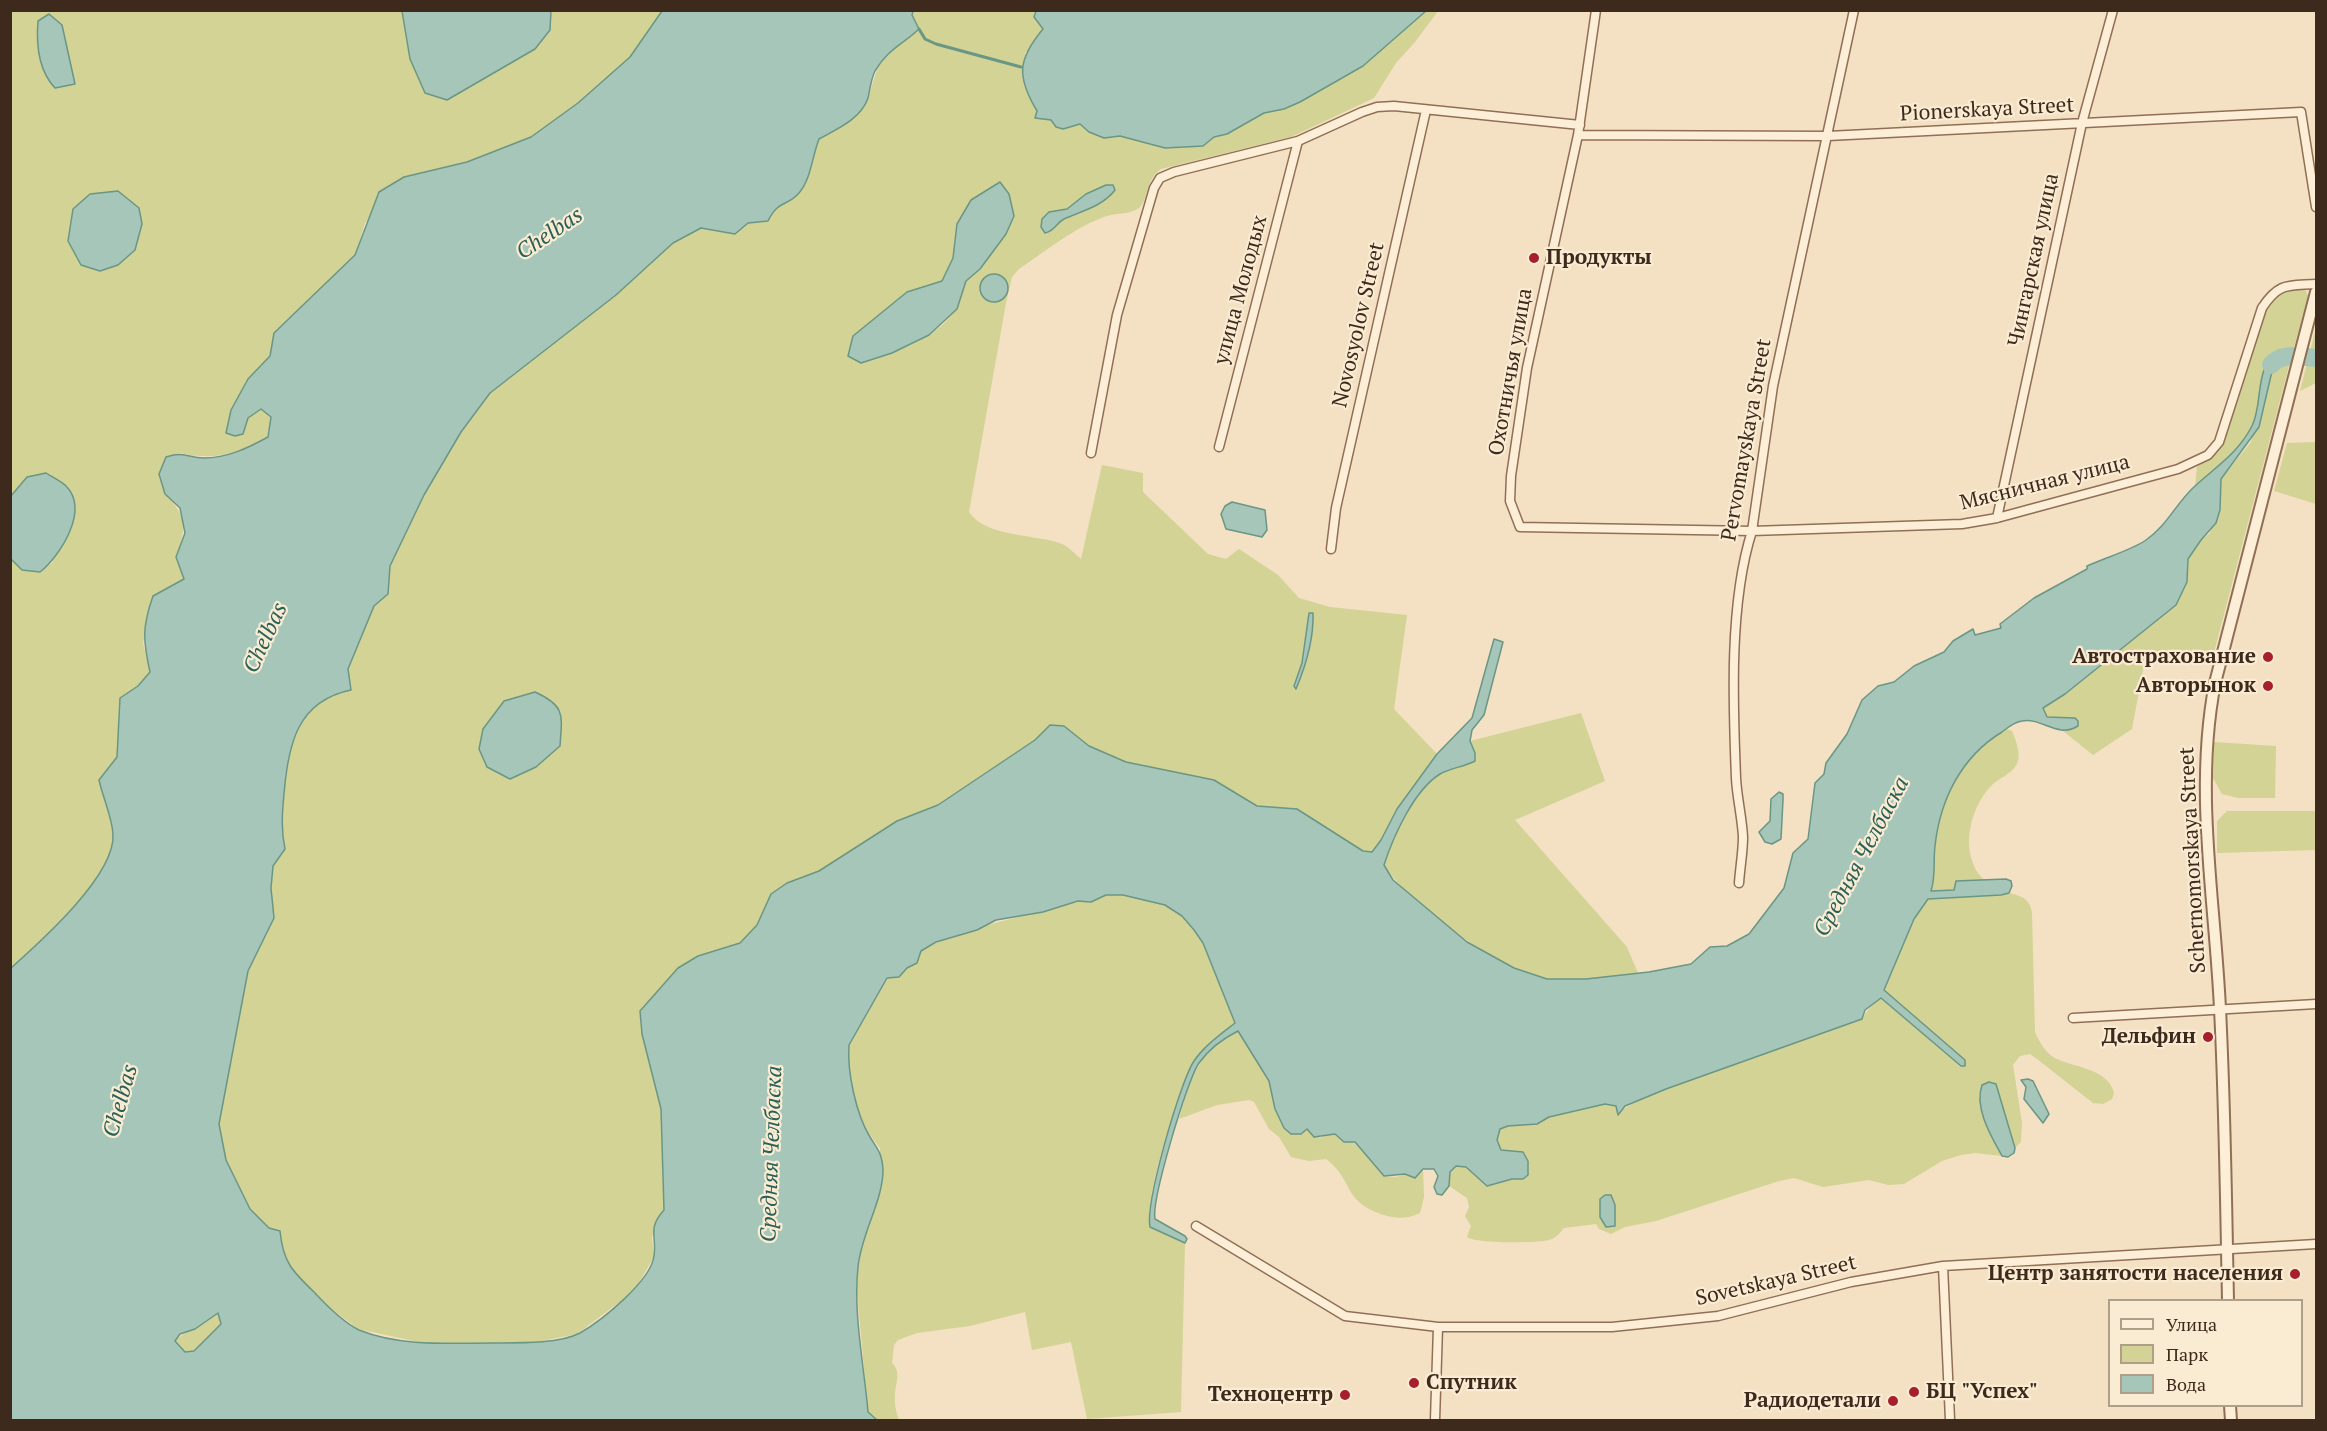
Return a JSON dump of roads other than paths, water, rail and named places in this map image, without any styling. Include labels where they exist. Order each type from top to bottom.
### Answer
[{"type":"street","name":"Охотничья улица","points":[[1520,527],[1510,501],[1511,476],[1527,368],[1580,125],[1596,10]]},
{"type":"street","name":"Pervomayskaya Street","points":[[1739,883],[1743,837],[1736,781],[1737,629],[1744,554],[1752,531],[1773,386],[1854,10]]},
{"type":"street","name":"Чингарская улица","points":[[1997,518],[2082,123],[2113,10]]},
{"type":"street","points":[[1091,453],[1117,315],[1154,188],[1167,174],[1298,141],[1377,107],[1580,125]]},
{"type":"street","name":"Novosyolov Street","points":[[1331,549],[1336,508],[1426,110]]},
{"type":"street","name":"Pionerskaya Street","points":[[1578,135],[1828,136],[2301,112],[2316,207]]},
{"type":"street","name":"улица Молодых","points":[[1219,447],[1298,141]]},
{"type":"street","name":"Мясничная улица","points":[[1520,527],[1752,531],[1962,524],[1997,518],[2178,469],[2208,455],[2219,442],[2262,308],[2277,289],[2316,284]]},
{"type":"street","name":"Sсhernomorskaya Street","points":[[2228,1299],[2220,1009],[2205,805],[2205,743],[2215,683],[2316,292]]},
{"type":"street","points":[[2073,1018],[2316,1004]]},
{"type":"street","name":"Sovetskaya Street","points":[[1196,1226],[1345,1316],[1438,1327],[1612,1327],[1718,1316],[1851,1282],[1942,1266],[2316,1244]]},
{"type":"street","points":[[1942,1266],[1950,1420]]},
{"type":"street","points":[[1435,1420],[1438,1327]]},
{"type":"water","points":[[402,10],[551,11],[550,30],[535,49],[447,100],[425,93],[410,59]]},
{"type":"water","points":[[1036,10],[1426,11],[1363,66],[1300,102],[1284,109],[1264,113],[1227,134],[1214,137],[1203,146],[1165,148],[1120,136],[1104,138],[1089,132],[1080,124],[1063,129],[1056,127],[1051,120],[1035,118],[1037,111],[1026,88],[1023,68],[1029,50],[1043,29],[1034,17]]},
{"type":"water","name":"Chelbas","points":[[662,11],[913,11],[912,15],[919,29],[890,52],[875,71],[868,98],[860,112],[848,123],[819,139],[809,175],[803,187],[795,197],[779,206],[768,221],[748,223],[735,234],[701,228],[673,243],[616,295],[490,393],[461,432],[424,495],[390,566],[388,594],[374,606],[348,669],[351,690],[318,704],[307,715],[293,742],[286,776],[283,808],[282,829],[285,849],[273,866],[271,888],[274,918],[248,971],[219,1124],[226,1160],[250,1209],[269,1228],[280,1231],[283,1251],[294,1272],[347,1323],[359,1330],[392,1339],[443,1343],[550,1341],[580,1333],[624,1299],[651,1266],[655,1249],[654,1227],[664,1210],[661,1109],[642,1034],[640,1011],[678,968],[698,956],[740,943],[757,925],[771,894],[787,883],[819,871],[897,821],[938,805],[1035,740],[1050,725],[1064,726],[1089,746],[1126,762],[1214,780],[1257,806],[1297,809],[1363,851],[1372,852],[1397,809],[1437,754],[1472,718],[1494,639],[1503,642],[1484,715],[1472,730],[1470,741],[1475,753],[1475,761],[1440,774],[1430,781],[1413,802],[1393,841],[1384,865],[1393,880],[1467,942],[1514,968],[1547,979],[1586,979],[1649,972],[1691,964],[1710,947],[1727,946],[1749,934],[1784,888],[1793,853],[1808,839],[1815,783],[1824,774],[1826,763],[1847,734],[1862,700],[1878,686],[1894,682],[1914,666],[1944,652],[1953,641],[1973,629],[1975,635],[2001,628],[2000,624],[2034,598],[2087,569],[2087,566],[2146,540],[2166,521],[2188,493],[2240,444],[2256,416],[2262,376],[2266,366],[2279,350],[2293,351],[2290,362],[2282,361],[2273,367],[2259,427],[2221,479],[2220,510],[2216,523],[2188,559],[2187,582],[2176,605],[2065,694],[2043,708],[2047,717],[2075,718],[2078,726],[2063,730],[2029,721],[2013,724],[1975,754],[1955,781],[1948,796],[1938,829],[1931,891],[1954,890],[1956,881],[2006,879],[2011,881],[2012,886],[2009,893],[2001,895],[1928,899],[1914,919],[1884,990],[1965,1060],[1965,1066],[1961,1066],[1881,998],[1865,1010],[1862,1019],[1666,1089],[1625,1106],[1618,1115],[1616,1106],[1605,1104],[1549,1117],[1537,1124],[1508,1126],[1500,1129],[1497,1140],[1501,1150],[1523,1152],[1528,1161],[1528,1175],[1523,1179],[1512,1179],[1487,1186],[1466,1167],[1456,1166],[1450,1172],[1449,1186],[1442,1195],[1437,1194],[1434,1187],[1438,1176],[1434,1169],[1423,1169],[1415,1178],[1405,1174],[1384,1176],[1355,1142],[1344,1142],[1335,1134],[1314,1137],[1307,1129],[1301,1134],[1291,1134],[1284,1128],[1275,1109],[1269,1081],[1238,1031],[1216,1045],[1199,1063],[1186,1092],[1158,1189],[1155,1219],[1185,1236],[1187,1239],[1185,1243],[1150,1227],[1158,1169],[1181,1092],[1194,1061],[1208,1045],[1235,1023],[1203,943],[1182,916],[1165,905],[1123,895],[1106,895],[1091,902],[1078,901],[1043,912],[996,920],[977,930],[936,942],[921,951],[917,963],[907,968],[899,977],[887,978],[849,1045],[849,1068],[857,1105],[865,1128],[881,1156],[883,1170],[880,1194],[860,1255],[857,1285],[858,1321],[868,1412],[877,1420],[11,1420],[11,968],[74,907],[102,869],[111,851],[112,828],[99,780],[117,757],[120,698],[138,686],[150,672],[145,634],[153,596],[184,579],[176,557],[185,533],[180,508],[165,494],[159,474],[166,457],[221,456],[268,437],[271,417],[261,409],[248,418],[243,434],[235,436],[226,433],[231,410],[248,379],[270,356],[274,333],[355,255],[379,192],[404,177],[467,162],[531,137],[578,103],[630,57]],"holes":[[[218,1313],[221,1324],[194,1351],[185,1352],[175,1341],[180,1334],[195,1329]]]},
{"type":"water","points":[[49,14],[62,25],[75,84],[55,88],[49,81],[39,57],[38,21]]},
{"type":"water","points":[[1000,182],[1009,194],[1014,216],[1006,234],[980,269],[966,281],[957,309],[929,335],[892,353],[861,363],[848,356],[853,336],[907,292],[942,281],[953,258],[957,224],[971,200]]},
{"type":"water","points":[[1106,185],[1113,185],[1115,190],[1110,196],[1064,219],[1051,231],[1045,233],[1041,227],[1042,219],[1049,212],[1067,209],[1086,194]]},
{"type":"water","points":[[118,191],[139,208],[142,224],[135,250],[118,265],[100,271],[81,265],[68,241],[73,209],[90,194]]},
{"type":"water","points":[[994,274],[1004,278],[1008,288],[1004,298],[994,302],[984,298],[980,288],[984,278]]},
{"type":"water","points":[[46,473],[64,484],[73,496],[74,520],[70,532],[48,565],[40,572],[22,570],[11,559],[11,496],[27,477]]},
{"type":"water","points":[[1232,502],[1265,510],[1267,530],[1262,537],[1226,529],[1221,514],[1225,506]]},
{"type":"water","points":[[1309,613],[1313,613],[1311,642],[1296,689],[1294,686],[1302,663]]},
{"type":"water","points":[[535,692],[552,702],[560,713],[560,746],[536,767],[510,779],[487,767],[479,749],[483,729],[504,701]]},
{"type":"water","points":[[1779,792],[1783,794],[1781,839],[1772,844],[1765,842],[1759,832],[1770,821],[1771,799]]},
{"type":"water","points":[[2021,1080],[2033,1081],[2049,1114],[2043,1123],[2024,1099],[2026,1087]]},
{"type":"water","points":[[1989,1082],[1996,1084],[2015,1148],[2014,1153],[2008,1157],[2002,1156],[1982,1112],[1980,1094],[1982,1085]]},
{"type":"water","points":[[1605,1195],[1611,1195],[1615,1205],[1615,1226],[1606,1227],[1600,1217],[1600,1199]]},
{"type":"waterway","points":[[919,29],[925,39],[936,44],[1021,67]]},
{"type":"waterway","name":"Средняя Челбаска","points":[[2271,365],[2280,358],[2286,357],[2316,358]]},
{"type":"place","name":"Продукты","points":[[1534,258]]},
{"type":"place","name":"Автострахование","points":[[2268,657]]},
{"type":"place","name":"Авторынок","points":[[2268,686]]},
{"type":"place","name":"Дельфин","points":[[2208,1037]]},
{"type":"place","name":"Центр занятости населения","points":[[2295,1274]]},
{"type":"place","name":"Спутник","points":[[1414,1383]]},
{"type":"place","name":"БЦ \"Успех\"","points":[[1914,1392]]},
{"type":"place","name":"Техноцентр","points":[[1345,1395]]},
{"type":"place","name":"Радиодетали","points":[[1893,1401]]}]
